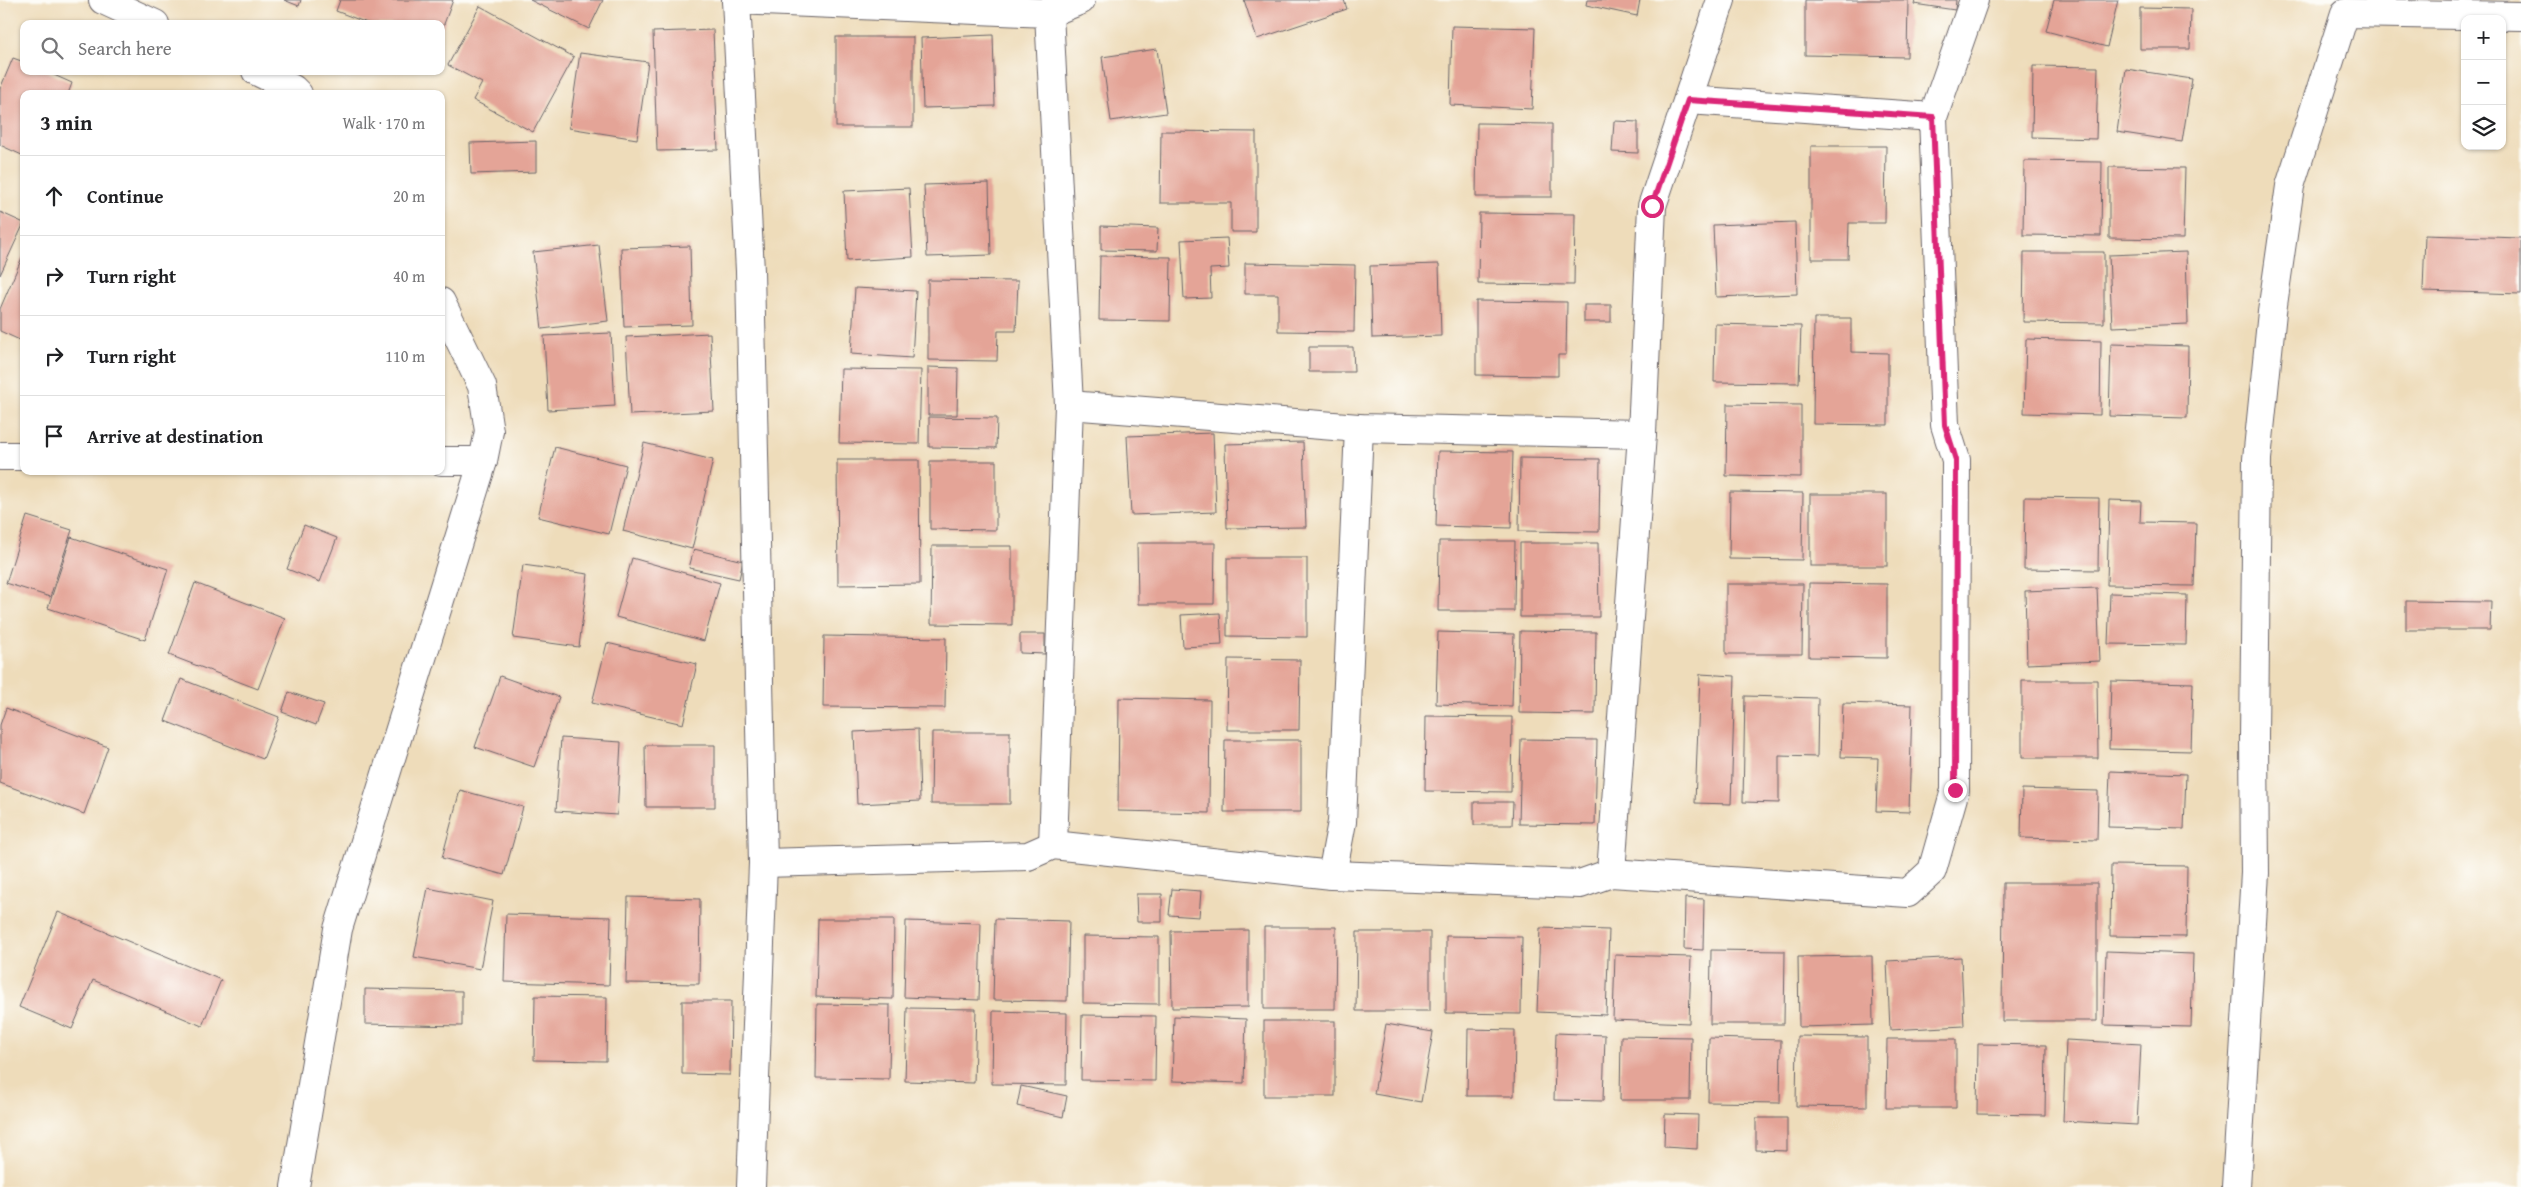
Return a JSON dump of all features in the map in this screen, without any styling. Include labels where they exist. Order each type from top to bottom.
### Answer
[{"type":"street","points":[[102,0],[146,20]]},
{"type":"street","points":[[751,1187],[763,863],[750,271],[736,0],[1049,13],[1081,0]]},
{"type":"street","points":[[1611,874],[1642,434],[1652,206],[1721,0]]},
{"type":"street","points":[[763,863],[1028,856],[1052,845],[1332,875],[1580,884],[1611,874],[1908,893],[1932,871],[1955,790],[1956,460],[1945,425],[1933,117],[1974,0]]},
{"type":"street","points":[[2236,1187],[2255,873],[2254,736],[2257,459],[2272,312],[2290,186],[2348,7],[2521,16]]},
{"type":"street","points":[[1049,13],[1069,405],[1052,845]]},
{"type":"street","points":[[264,75],[294,90]]},
{"type":"street","points":[[1688,100],[1933,117]]},
{"type":"street","points":[[295,1187],[338,929],[483,461],[489,431],[482,386],[445,310]]},
{"type":"street","points":[[1069,405],[1359,428],[1642,434]]},
{"type":"street","points":[[1332,875],[1342,822],[1359,428]]},
{"type":"street","points":[[0,456],[20,456]]},
{"type":"street","points":[[445,461],[483,461]]},
{"type":"building","points":[[284,0],[301,0],[299,6]]},
{"type":"building","points":[[340,0],[453,0],[445,21],[360,20],[336,11]]},
{"type":"building","points":[[530,0],[603,0],[589,29]]},
{"type":"building","points":[[1244,0],[1344,0],[1347,9],[1257,39]]},
{"type":"building","points":[[1587,0],[1640,0],[1637,16],[1586,5]]},
{"type":"building","points":[[1805,0],[1908,0],[1907,57],[1805,55]]},
{"type":"building","points":[[1915,0],[1956,0],[1955,10],[1914,4]]},
{"type":"building","points":[[2054,0],[2118,0],[2107,47],[2046,31]]},
{"type":"building","points":[[480,6],[574,57],[533,132],[473,100],[482,83],[448,65]]},
{"type":"building","points":[[2140,8],[2191,9],[2190,49],[2140,49]]},
{"type":"building","points":[[1452,26],[1535,28],[1532,109],[1450,105]]},
{"type":"building","points":[[713,30],[718,150],[657,151],[653,32]]},
{"type":"building","points":[[993,35],[995,106],[923,108],[921,38]]},
{"type":"building","points":[[836,37],[913,37],[913,127],[836,127]]},
{"type":"building","points":[[1157,49],[1166,113],[1111,121],[1102,57]]},
{"type":"building","points":[[580,53],[648,62],[637,139],[569,128]]},
{"type":"building","points":[[13,58],[20,61],[20,75],[54,75],[72,83],[69,90],[20,90],[20,154],[0,145],[0,89]]},
{"type":"building","points":[[2033,66],[2098,67],[2096,139],[2032,137]]},
{"type":"building","points":[[2126,69],[2192,79],[2182,142],[2117,132]]},
{"type":"building","points":[[1614,121],[1638,122],[1638,153],[1612,152]]},
{"type":"building","points":[[1477,123],[1552,124],[1552,197],[1476,197]]},
{"type":"building","points":[[1161,131],[1256,132],[1256,232],[1231,232],[1231,203],[1160,203]]},
{"type":"building","points":[[536,141],[536,172],[471,174],[470,143]]},
{"type":"building","points":[[1811,146],[1886,146],[1885,223],[1849,223],[1848,259],[1811,259]]},
{"type":"building","points":[[2024,161],[2102,162],[2101,236],[2023,235]]},
{"type":"building","points":[[2109,167],[2185,168],[2183,239],[2109,238]]},
{"type":"building","points":[[989,183],[991,255],[927,257],[924,185]]},
{"type":"building","points":[[909,188],[913,257],[847,261],[844,191]]},
{"type":"building","points":[[0,212],[20,221],[20,232],[0,275]]},
{"type":"building","points":[[1479,213],[1575,214],[1574,285],[1478,284]]},
{"type":"building","points":[[1795,222],[1797,294],[1716,297],[1713,225]]},
{"type":"building","points":[[1101,226],[1158,228],[1157,251],[1101,250]]},
{"type":"building","points":[[2425,235],[2521,238],[2521,294],[2423,291]]},
{"type":"building","points":[[1227,238],[1229,268],[1210,269],[1211,298],[1184,299],[1181,240]]},
{"type":"building","points":[[599,245],[608,321],[542,329],[533,252]]},
{"type":"building","points":[[690,246],[692,325],[624,327],[621,248]]},
{"type":"building","points":[[2024,252],[2104,252],[2104,323],[2023,322]]},
{"type":"building","points":[[2186,252],[2188,324],[2112,327],[2109,255]]},
{"type":"building","points":[[1100,256],[1171,257],[1170,321],[1099,320]]},
{"type":"building","points":[[20,262],[20,340],[0,331],[0,309]]},
{"type":"building","points":[[1245,263],[1355,265],[1354,332],[1278,331],[1278,294],[1245,294]]},
{"type":"building","points":[[1439,264],[1441,336],[1372,338],[1370,266]]},
{"type":"building","points":[[928,280],[1018,281],[1016,331],[998,331],[997,361],[928,360]]},
{"type":"building","points":[[855,288],[916,291],[912,358],[851,354]]},
{"type":"building","points":[[1476,301],[1567,302],[1566,355],[1558,355],[1558,376],[1476,375]]},
{"type":"building","points":[[1584,305],[1611,305],[1611,322],[1584,322]]},
{"type":"building","points":[[1814,318],[1851,318],[1851,352],[1888,353],[1888,425],[1813,424]]},
{"type":"building","points":[[1715,324],[1801,326],[1799,383],[1714,382]]},
{"type":"building","points":[[611,333],[615,406],[548,410],[544,336]]},
{"type":"building","points":[[710,333],[714,411],[630,415],[626,337]]},
{"type":"building","points":[[2026,339],[2101,341],[2100,415],[2024,413]]},
{"type":"building","points":[[2111,344],[2188,346],[2187,418],[2109,416]]},
{"type":"building","points":[[1309,347],[1353,347],[1354,372],[1309,372]]},
{"type":"building","points":[[928,367],[958,368],[957,415],[928,415]]},
{"type":"building","points":[[841,369],[921,370],[919,444],[839,443]]},
{"type":"building","points":[[1727,404],[1801,405],[1801,477],[1726,476]]},
{"type":"building","points":[[929,417],[997,418],[996,448],[929,447]]},
{"type":"building","points":[[1213,433],[1216,512],[1131,515],[1127,436]]},
{"type":"building","points":[[1303,442],[1306,527],[1227,528],[1225,444]]},
{"type":"building","points":[[644,443],[713,460],[692,549],[623,531]]},
{"type":"building","points":[[555,447],[626,465],[609,534],[538,517]]},
{"type":"building","points":[[1438,451],[1513,452],[1511,528],[1436,526]]},
{"type":"building","points":[[1520,458],[1600,459],[1599,532],[1519,531]]},
{"type":"building","points":[[837,460],[919,460],[920,584],[838,585]]},
{"type":"building","points":[[930,461],[996,461],[996,530],[930,529]]},
{"type":"building","points":[[1730,492],[1803,493],[1802,560],[1729,559]]},
{"type":"building","points":[[1810,494],[1887,494],[1887,566],[1810,566]]},
{"type":"building","points":[[2025,497],[2099,498],[2098,570],[2024,569]]},
{"type":"building","points":[[2109,500],[2141,501],[2140,522],[2196,523],[2194,586],[2107,585]]},
{"type":"building","points":[[27,516],[72,530],[50,597],[6,583]]},
{"type":"building","points":[[304,525],[337,538],[320,582],[287,569]]},
{"type":"building","points":[[71,537],[168,569],[145,640],[48,608]]},
{"type":"building","points":[[1439,541],[1515,541],[1514,611],[1438,611]]},
{"type":"building","points":[[1137,543],[1215,543],[1214,604],[1138,604]]},
{"type":"building","points":[[1520,543],[1598,543],[1599,617],[1520,617]]},
{"type":"building","points":[[932,546],[1012,546],[1012,625],[931,624]]},
{"type":"building","points":[[694,549],[743,561],[739,579],[689,568]]},
{"type":"building","points":[[632,558],[720,583],[704,641],[616,617]]},
{"type":"building","points":[[1227,558],[1307,558],[1307,637],[1227,636]]},
{"type":"building","points":[[523,565],[588,574],[579,647],[513,638]]},
{"type":"building","points":[[195,583],[285,618],[258,689],[169,655]]},
{"type":"building","points":[[1809,583],[1887,584],[1887,658],[1809,657]]},
{"type":"building","points":[[1726,584],[1803,584],[1802,654],[1726,654]]},
{"type":"building","points":[[2097,588],[2100,661],[2027,664],[2025,591]]},
{"type":"building","points":[[2110,593],[2187,595],[2186,645],[2108,644]]},
{"type":"building","points":[[2406,601],[2491,602],[2490,630],[2406,630]]},
{"type":"building","points":[[1220,613],[1222,645],[1183,647],[1181,615]]},
{"type":"building","points":[[1520,631],[1596,632],[1595,714],[1519,713]]},
{"type":"building","points":[[1438,632],[1514,634],[1512,706],[1436,704]]},
{"type":"building","points":[[1020,634],[1045,634],[1045,654],[1020,653]]},
{"type":"building","points":[[824,636],[946,638],[945,708],[823,707]]},
{"type":"building","points":[[607,643],[697,664],[683,724],[592,703]]},
{"type":"building","points":[[1228,659],[1300,660],[1299,730],[1227,730]]},
{"type":"building","points":[[1700,674],[1735,676],[1731,804],[1695,803]]},
{"type":"building","points":[[500,676],[559,697],[534,767],[475,747]]},
{"type":"building","points":[[181,679],[279,717],[263,759],[165,721]]},
{"type":"building","points":[[2022,680],[2097,680],[2098,758],[2022,758]]},
{"type":"building","points":[[2111,681],[2193,683],[2191,751],[2109,749]]},
{"type":"building","points":[[289,692],[324,704],[316,725],[282,712]]},
{"type":"building","points":[[1745,696],[1818,698],[1817,757],[1779,756],[1779,803],[1743,802]]},
{"type":"building","points":[[1119,698],[1210,700],[1209,813],[1118,811]]},
{"type":"building","points":[[1843,703],[1912,705],[1909,812],[1876,811],[1878,758],[1841,757]]},
{"type":"building","points":[[6,708],[108,747],[84,814],[0,783],[0,725]]},
{"type":"building","points":[[1426,716],[1512,717],[1511,792],[1425,791]]},
{"type":"building","points":[[918,729],[920,801],[857,804],[854,732]]},
{"type":"building","points":[[932,732],[1010,732],[1010,804],[931,804]]},
{"type":"building","points":[[561,738],[621,742],[617,815],[556,811]]},
{"type":"building","points":[[1521,739],[1597,740],[1595,825],[1519,824]]},
{"type":"building","points":[[1225,740],[1301,740],[1301,812],[1224,812]]},
{"type":"building","points":[[645,745],[715,745],[715,807],[646,807]]},
{"type":"building","points":[[2110,771],[2186,774],[2184,829],[2108,827]]},
{"type":"building","points":[[2022,789],[2098,791],[2097,840],[2021,838]]},
{"type":"building","points":[[460,790],[523,807],[504,875],[442,858]]},
{"type":"building","points":[[1474,802],[1513,802],[1512,825],[1474,825]]},
{"type":"building","points":[[2111,865],[2187,866],[2186,937],[2110,936]]},
{"type":"building","points":[[2003,883],[2097,883],[2097,1021],[2002,1021]]},
{"type":"building","points":[[428,888],[493,901],[480,969],[414,957]]},
{"type":"building","points":[[1172,889],[1201,891],[1199,917],[1169,915]]},
{"type":"building","points":[[1136,894],[1162,894],[1162,922],[1137,922]]},
{"type":"building","points":[[628,897],[700,899],[699,984],[626,983]]},
{"type":"building","points":[[1685,898],[1704,899],[1703,950],[1684,949]]},
{"type":"building","points":[[58,912],[221,980],[202,1026],[93,980],[72,1029],[19,1007]]},
{"type":"building","points":[[506,914],[611,917],[609,985],[504,982]]},
{"type":"building","points":[[818,919],[894,919],[893,999],[816,997]]},
{"type":"building","points":[[995,919],[1069,921],[1067,1001],[993,1000]]},
{"type":"building","points":[[906,921],[981,923],[979,1000],[904,997]]},
{"type":"building","points":[[1264,927],[1336,927],[1335,1009],[1264,1009]]},
{"type":"building","points":[[1540,928],[1609,930],[1606,1015],[1537,1012]]},
{"type":"building","points":[[1248,930],[1248,1007],[1172,1008],[1171,931]]},
{"type":"building","points":[[1357,932],[1430,932],[1430,1011],[1356,1011]]},
{"type":"building","points":[[1083,936],[1159,937],[1159,1004],[1083,1003]]},
{"type":"building","points":[[1446,936],[1522,937],[1521,1014],[1446,1013]]},
{"type":"building","points":[[1711,950],[1785,951],[1784,1024],[1710,1024]]},
{"type":"building","points":[[2106,951],[2193,954],[2191,1027],[2104,1025]]},
{"type":"building","points":[[1615,955],[1691,957],[1689,1023],[1613,1020]]},
{"type":"building","points":[[1872,956],[1873,1025],[1799,1027],[1798,957]]},
{"type":"building","points":[[1961,957],[1964,1026],[1890,1030],[1887,961]]},
{"type":"building","points":[[365,989],[462,991],[462,1026],[365,1024]]},
{"type":"building","points":[[535,996],[607,997],[606,1061],[534,1060]]},
{"type":"building","points":[[682,1001],[731,1001],[730,1075],[682,1074]]},
{"type":"building","points":[[817,1004],[890,1005],[889,1079],[816,1078]]},
{"type":"building","points":[[907,1008],[976,1009],[974,1083],[905,1081]]},
{"type":"building","points":[[993,1011],[1067,1013],[1066,1085],[992,1084]]},
{"type":"building","points":[[1082,1015],[1156,1016],[1155,1081],[1081,1080]]},
{"type":"building","points":[[1174,1016],[1246,1019],[1244,1083],[1172,1081]]},
{"type":"building","points":[[1264,1021],[1335,1021],[1335,1096],[1264,1096]]},
{"type":"building","points":[[1386,1024],[1433,1032],[1421,1102],[1374,1094]]},
{"type":"building","points":[[1468,1029],[1515,1030],[1514,1096],[1467,1096]]},
{"type":"building","points":[[1556,1033],[1605,1035],[1603,1101],[1554,1100]]},
{"type":"building","points":[[1621,1036],[1691,1037],[1690,1100],[1620,1100]]},
{"type":"building","points":[[1797,1036],[1867,1037],[1867,1107],[1796,1106]]},
{"type":"building","points":[[1709,1038],[1781,1040],[1780,1103],[1708,1102]]},
{"type":"building","points":[[1887,1039],[1956,1039],[1956,1108],[1886,1108]]},
{"type":"building","points":[[2066,1040],[2141,1044],[2137,1125],[2063,1121]]},
{"type":"building","points":[[1978,1044],[2046,1045],[2045,1115],[1977,1114]]},
{"type":"building","points":[[1021,1086],[1067,1096],[1063,1117],[1017,1106]]},
{"type":"building","points":[[1665,1114],[1698,1115],[1697,1149],[1664,1147]]},
{"type":"building","points":[[1756,1118],[1787,1118],[1787,1151],[1756,1150]]},
{"type":"route","points":[[1652,206],[1688,100],[1933,117],[1945,425],[1956,460],[1955,790]]}]
